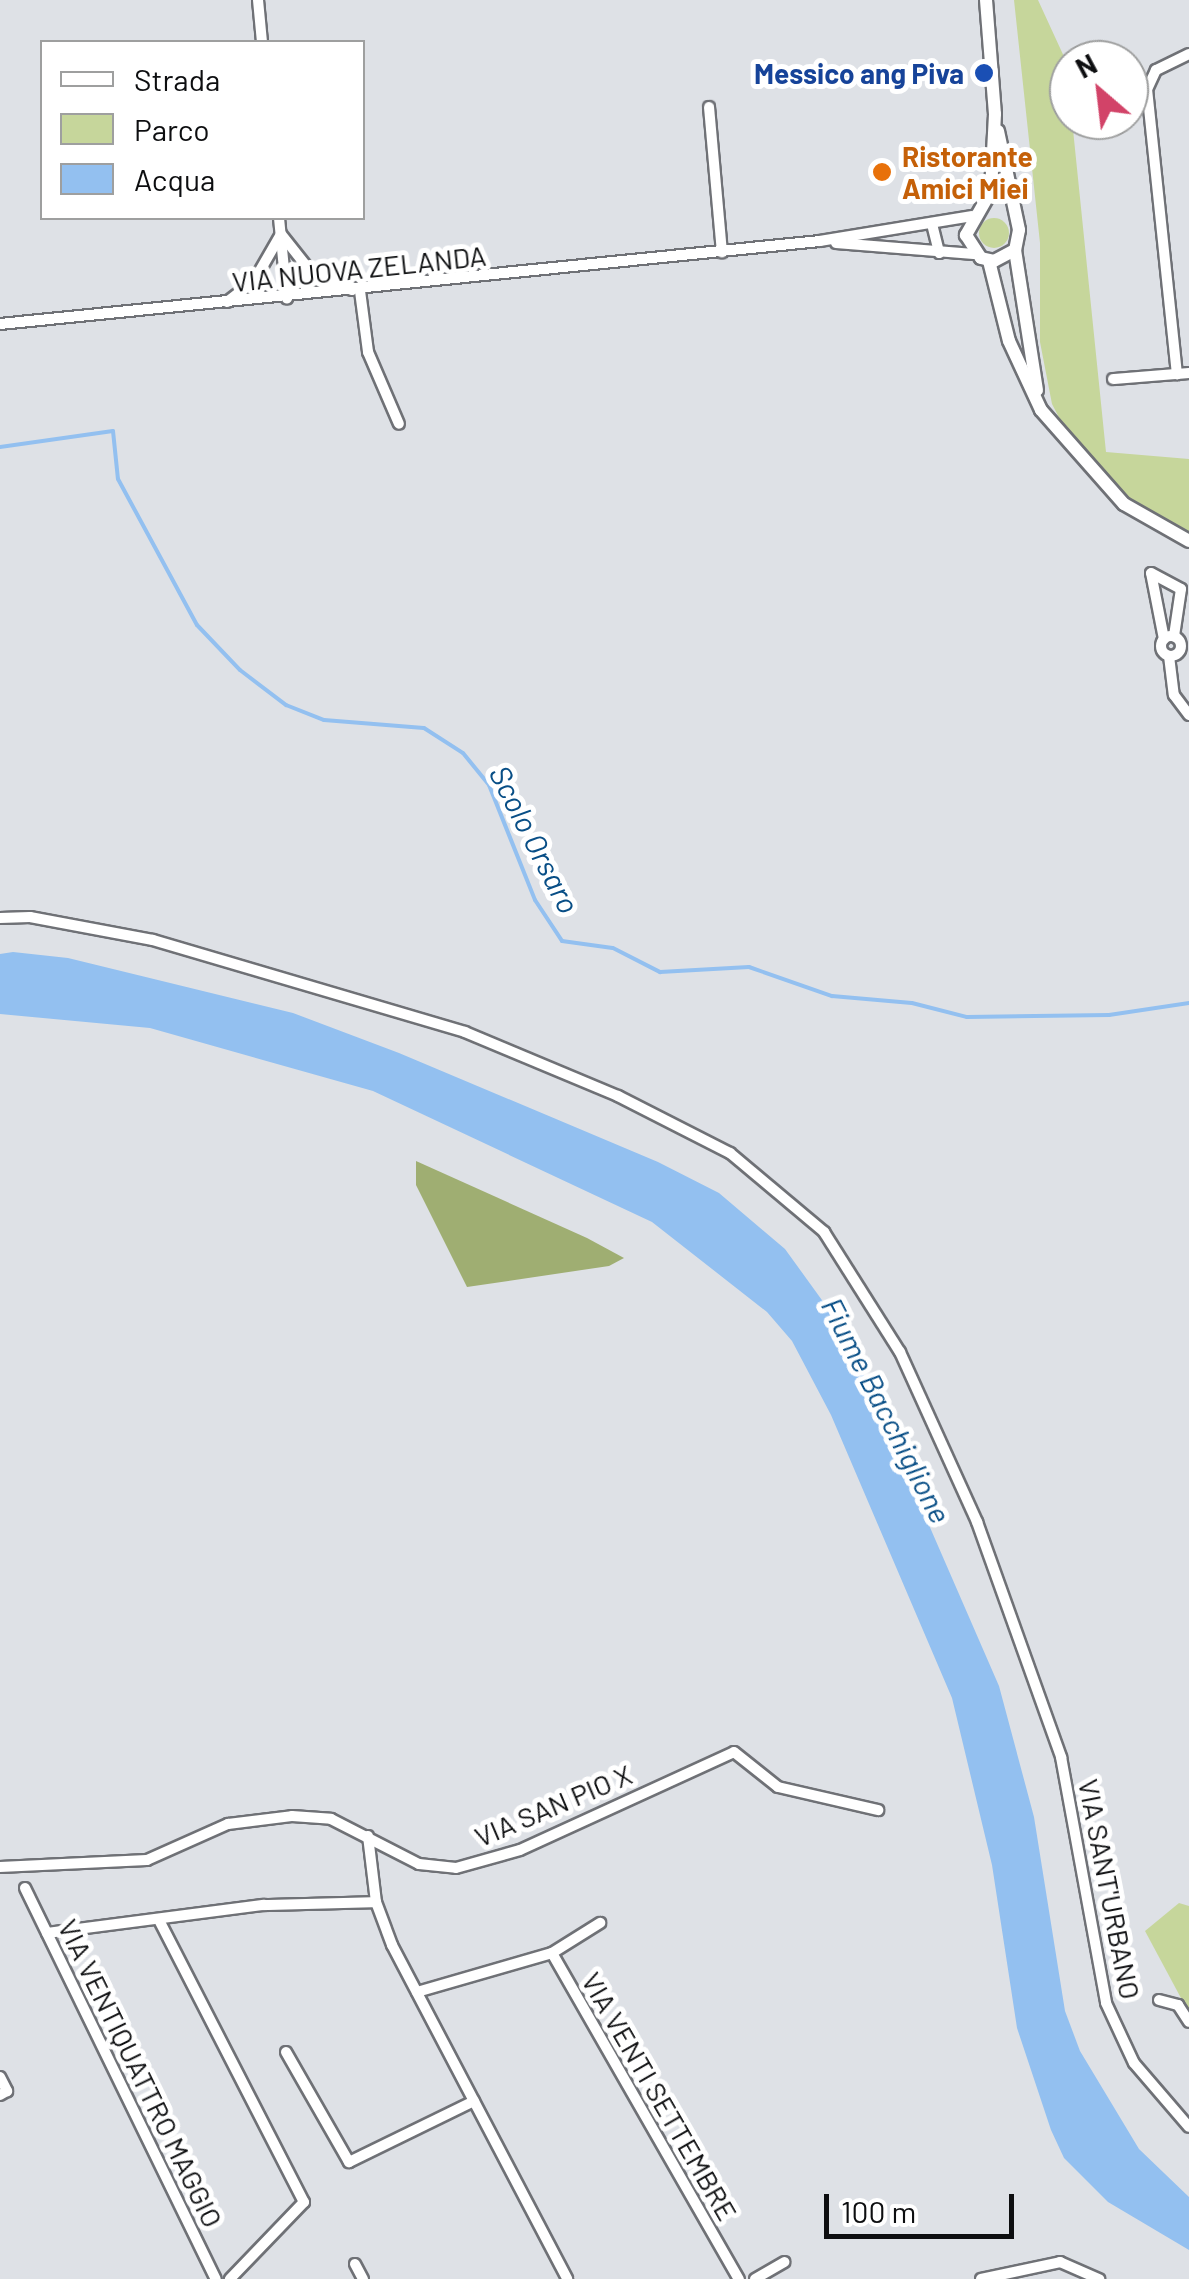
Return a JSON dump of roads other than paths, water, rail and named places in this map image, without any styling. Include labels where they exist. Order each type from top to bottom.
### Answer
[{"type":"street","points":[[258,0],[262,40]]},
{"type":"street","points":[[986,0],[995,114],[1012,215],[1020,230],[1015,250],[1042,410]]},
{"type":"street","points":[[1113,380],[1183,374],[1147,89],[1156,70],[1189,54]]},
{"type":"street","points":[[709,107],[722,252]]},
{"type":"street","points":[[995,114],[991,191],[966,235],[974,254],[990,261],[1015,250]]},
{"type":"street","points":[[976,213],[1012,215]]},
{"type":"street","name":"VIA NUOVA ZELANDA","points":[[0,324],[358,292],[820,242],[976,213]]},
{"type":"street","points":[[279,220],[287,299]]},
{"type":"street","points":[[932,224],[940,253]]},
{"type":"street","points":[[280,234],[312,272],[358,292],[368,352],[399,424]]},
{"type":"street","points":[[223,304],[254,281],[280,234]]},
{"type":"street","name":"VIA NUOVA ZELANDA","points":[[820,242],[974,254]]},
{"type":"street","points":[[990,261],[1009,342],[1042,410],[1124,504],[1189,541]]},
{"type":"street","points":[[1177,642],[1151,573],[1181,589],[1177,642],[1169,656],[1174,695],[1189,715]]},
{"type":"street","points":[[1169,656],[1161,649],[1177,642]]},
{"type":"street","name":"VIA SANT'URBANO","points":[[0,918],[107,929],[375,1000],[618,1096],[764,1176],[824,1232],[878,1310],[978,1522],[1043,1696],[1076,1819],[1106,2003],[1134,2063],[1189,2126]]},
{"type":"street","name":"VIA SAN PIO X","points":[[0,1867],[147,1860],[228,1824],[256,1818],[331,1819],[419,1864],[472,1864],[520,1850],[734,1752],[778,1787],[878,1810]]},
{"type":"street","points":[[368,1836],[376,1902],[417,1992],[567,2279]]},
{"type":"street","name":"VIA VENTIQUATTRO MAGGIO","points":[[25,1888],[216,2279]]},
{"type":"street","points":[[47,1932],[62,1926],[160,1922],[264,1905],[376,1902]]},
{"type":"street","points":[[160,1922],[304,2202],[230,2279]]},
{"type":"street","points":[[552,1953],[600,1923]]},
{"type":"street","name":"VIA VENTI SETTEMBRE","points":[[417,1992],[552,1953],[739,2279]]},
{"type":"street","name":"VIA SANT'URBANO","points":[[1160,2000],[1178,2006],[1189,2022]]},
{"type":"street","points":[[286,2052],[349,2162],[474,2100]]},
{"type":"street","points":[[0,2078],[7,2092],[0,2095]]},
{"type":"street","points":[[755,2279],[784,2262]]},
{"type":"street","points":[[981,2279],[1060,2262],[1099,2279]]},
{"type":"street","points":[[355,2264],[363,2279]]},
{"type":"water","points":[[0,954],[68,958],[293,1013],[399,1053],[658,1162],[719,1193],[785,1249],[845,1332],[999,1686],[1034,1817],[1065,2011],[1080,2051],[1139,2149],[1189,2197],[1189,2250],[1108,2202],[1064,2158],[1051,2130],[1017,2028],[992,1865],[952,1698],[831,1415],[792,1341],[767,1312],[652,1222],[373,1091],[150,1028],[0,1014]]},
{"type":"waterway","name":"Scolo Orsaro","points":[[0,447],[113,431],[118,479],[197,625],[240,670],[286,705],[324,720],[424,728],[463,753],[489,785],[535,900],[562,941],[613,948],[660,972],[749,967],[832,996],[912,1003],[967,1017],[1109,1015],[1189,1003]]},
{"type":"place","name":"Messico ang Piva","points":[[984,73]]},
{"type":"place","name":"Ristorante Amici Miei","points":[[882,172]]},
{"type":"water label","name":"Fiume Bacchiglione","points":[[887,1410]]}]
